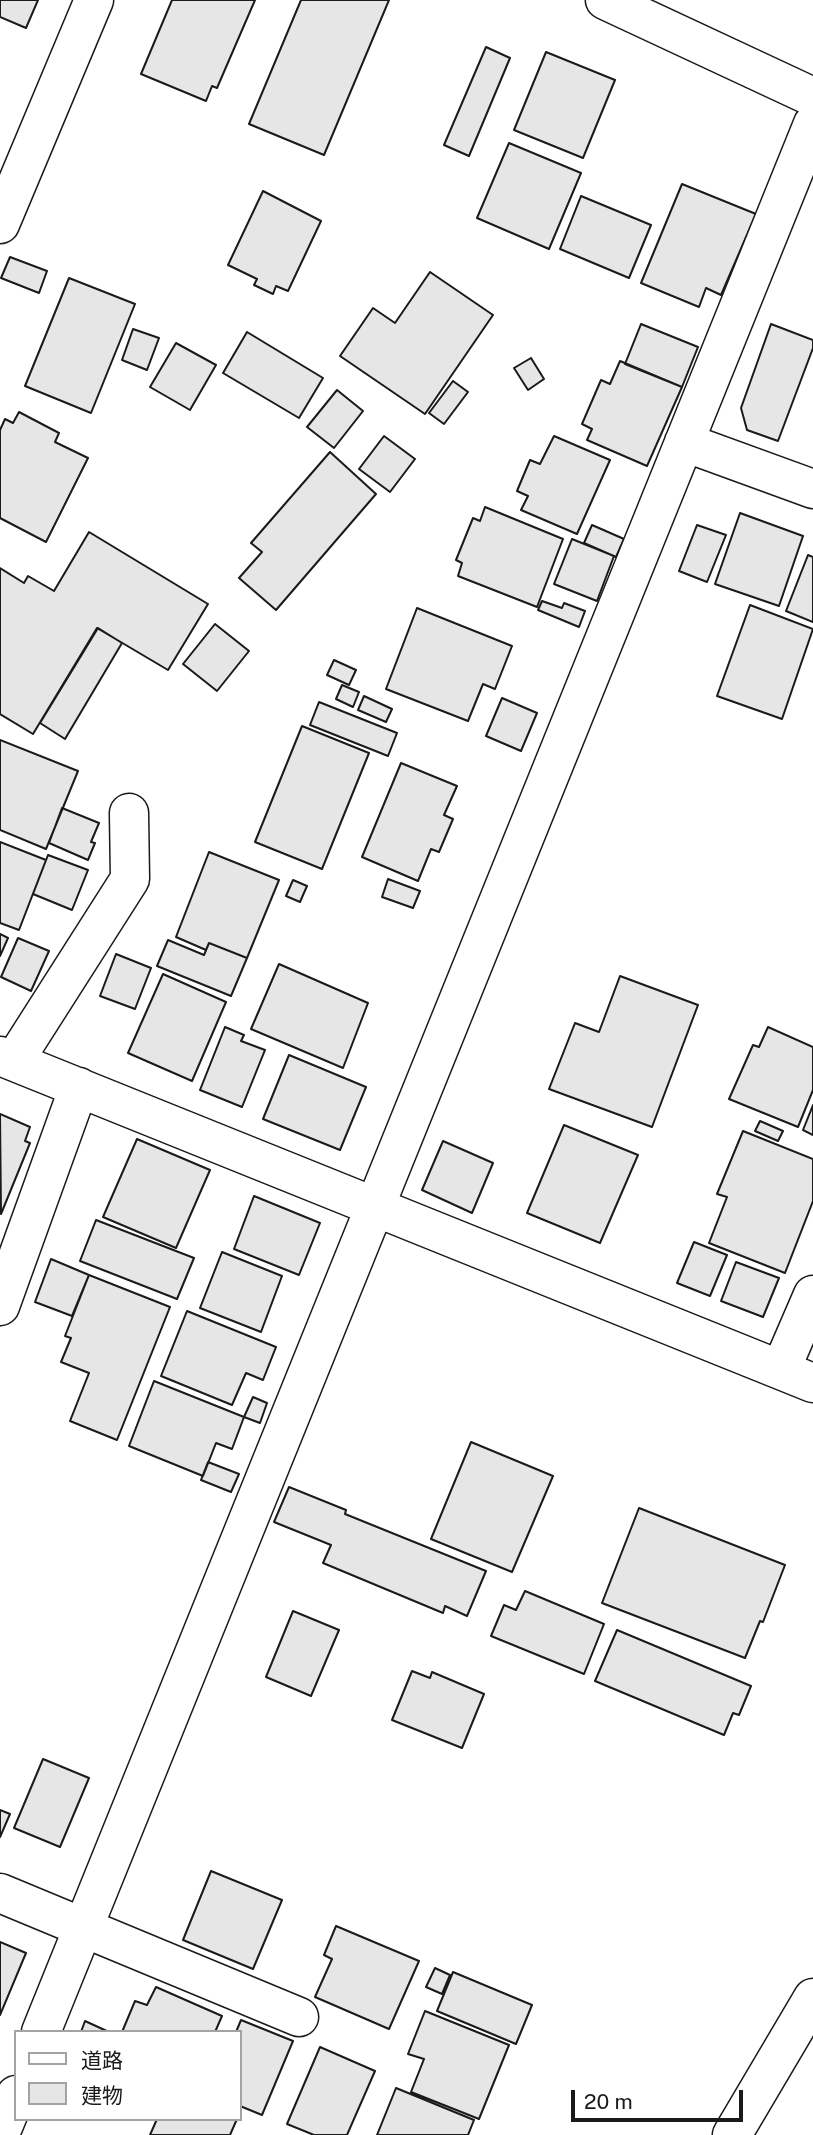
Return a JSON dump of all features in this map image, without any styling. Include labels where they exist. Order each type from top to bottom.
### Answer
[{"type":"street","points":[[0,224],[94,0]]},
{"type":"street","points":[[605,0],[813,97]]},
{"type":"street","points":[[42,2030],[813,124]]},
{"type":"street","points":[[684,442],[813,489]]},
{"type":"street","points":[[129,813],[130,879],[7,1059],[797,1376],[813,1294]]},
{"type":"street","points":[[0,1306],[79,1087]]},
{"type":"street","points":[[0,1893],[299,2017]]},
{"type":"street","points":[[732,2135],[813,1998]]},
{"type":"street","points":[[0,2134],[14,2100]]},
{"type":"building","points":[[0,0],[38,0],[26,28],[0,17]]},
{"type":"building","points":[[172,0],[255,0],[217,88],[212,86],[206,101],[141,74]]},
{"type":"building","points":[[301,0],[389,0],[324,155],[249,124]]},
{"type":"building","points":[[486,47],[510,58],[469,156],[444,145]]},
{"type":"building","points":[[546,52],[615,80],[583,158],[514,130]]},
{"type":"building","points":[[509,143],[581,173],[549,249],[477,218]]},
{"type":"building","points":[[682,184],[756,214],[721,295],[706,288],[699,307],[641,283]]},
{"type":"building","points":[[263,191],[321,221],[288,291],[276,286],[273,294],[254,285],[257,279],[228,265]]},
{"type":"building","points":[[581,196],[651,225],[629,278],[560,249]]},
{"type":"building","points":[[10,257],[47,271],[39,293],[1,278]]},
{"type":"building","points":[[430,272],[493,315],[425,414],[340,356],[373,308],[395,323]]},
{"type":"building","points":[[69,278],[135,304],[91,413],[25,386]]},
{"type":"building","points":[[641,324],[698,347],[682,387],[625,364]]},
{"type":"building","points":[[771,324],[813,340],[813,348],[778,441],[747,430],[741,408]]},
{"type":"building","points":[[133,329],[159,338],[147,370],[122,360]]},
{"type":"building","points":[[247,332],[323,378],[299,418],[223,373]]},
{"type":"building","points":[[176,343],[216,365],[190,410],[150,387]]},
{"type":"building","points":[[531,358],[544,379],[528,390],[514,368]]},
{"type":"building","points":[[620,361],[682,387],[647,466],[587,440],[592,429],[582,424],[601,380],[610,384]]},
{"type":"building","points":[[453,381],[468,392],[444,424],[429,413]]},
{"type":"building","points":[[337,390],[363,411],[334,448],[307,427]]},
{"type":"building","points":[[19,412],[59,433],[55,442],[88,458],[46,542],[0,518],[0,430],[5,419],[13,423]]},
{"type":"building","points":[[384,436],[415,459],[390,492],[359,469]]},
{"type":"building","points":[[554,436],[610,460],[577,534],[521,510],[528,496],[517,491],[530,460],[540,464]]},
{"type":"building","points":[[330,452],[376,494],[276,610],[239,578],[262,552],[251,543]]},
{"type":"building","points":[[485,507],[563,539],[537,607],[458,576],[462,563],[456,560],[473,518],[480,521]]},
{"type":"building","points":[[740,513],[803,536],[779,606],[715,584]]},
{"type":"building","points":[[592,525],[624,539],[616,557],[584,543]]},
{"type":"building","points":[[697,525],[726,535],[707,582],[679,571]]},
{"type":"building","points":[[89,532],[208,604],[168,670],[97,628],[33,734],[0,714],[0,568],[24,583],[28,576],[54,591]]},
{"type":"building","points":[[572,539],[614,556],[597,601],[554,584]]},
{"type":"building","points":[[808,555],[813,557],[813,622],[786,611]]},
{"type":"building","points":[[542,601],[562,608],[564,603],[585,611],[579,627],[538,610]]},
{"type":"building","points":[[750,605],[813,629],[782,719],[717,696]]},
{"type":"building","points":[[417,608],[512,646],[495,689],[483,684],[468,721],[386,689]]},
{"type":"building","points":[[215,624],[249,651],[217,691],[183,664]]},
{"type":"building","points":[[98,628],[122,643],[65,739],[40,723]]},
{"type":"building","points":[[334,660],[356,670],[349,685],[327,675]]},
{"type":"building","points":[[342,685],[359,692],[353,707],[336,699]]},
{"type":"building","points":[[364,696],[392,709],[386,722],[358,710]]},
{"type":"building","points":[[502,698],[537,713],[521,751],[486,736]]},
{"type":"building","points":[[319,702],[397,733],[388,756],[310,725]]},
{"type":"building","points":[[302,726],[369,753],[322,869],[255,842]]},
{"type":"building","points":[[0,740],[78,771],[46,849],[0,830]]},
{"type":"building","points":[[401,763],[457,786],[444,815],[453,819],[439,852],[431,849],[418,881],[362,857]]},
{"type":"building","points":[[62,808],[99,823],[91,842],[95,843],[88,860],[49,843]]},
{"type":"building","points":[[0,842],[46,860],[19,930],[0,923]]},
{"type":"building","points":[[209,852],[279,880],[247,958],[209,943],[206,950],[176,937]]},
{"type":"building","points":[[48,855],[88,870],[72,910],[33,894]]},
{"type":"building","points":[[388,879],[420,891],[413,908],[382,897]]},
{"type":"building","points":[[293,880],[307,886],[300,902],[286,896]]},
{"type":"building","points":[[0,934],[8,938],[0,956]]},
{"type":"building","points":[[18,938],[49,951],[31,991],[1,977]]},
{"type":"building","points":[[168,940],[204,955],[209,943],[247,958],[231,996],[157,966]]},
{"type":"building","points":[[116,954],[151,968],[135,1009],[100,996]]},
{"type":"building","points":[[279,964],[368,1003],[343,1068],[251,1029]]},
{"type":"building","points":[[163,974],[226,1002],[192,1081],[128,1053]]},
{"type":"building","points":[[620,976],[698,1005],[652,1127],[549,1089],[575,1023],[599,1032]]},
{"type":"building","points":[[225,1027],[244,1035],[241,1041],[265,1050],[242,1107],[200,1090]]},
{"type":"building","points":[[768,1027],[813,1047],[813,1090],[798,1127],[729,1099],[753,1045],[759,1047]]},
{"type":"building","points":[[289,1055],[366,1087],[340,1150],[263,1119]]},
{"type":"building","points":[[813,1105],[813,1135],[803,1130]]},
{"type":"building","points":[[0,1114],[30,1127],[25,1141],[30,1143],[1,1214]]},
{"type":"building","points":[[760,1121],[783,1131],[778,1141],[755,1131]]},
{"type":"building","points":[[564,1125],[638,1155],[600,1243],[527,1213]]},
{"type":"building","points":[[743,1131],[813,1159],[813,1201],[785,1273],[709,1243],[727,1197],[717,1194]]},
{"type":"building","points":[[137,1139],[210,1170],[176,1248],[103,1217]]},
{"type":"building","points":[[443,1141],[493,1163],[472,1213],[422,1190]]},
{"type":"building","points":[[254,1196],[320,1223],[299,1275],[234,1249]]},
{"type":"building","points":[[96,1220],[194,1258],[177,1299],[80,1261]]},
{"type":"building","points":[[694,1242],[727,1255],[710,1296],[677,1283]]},
{"type":"building","points":[[222,1252],[282,1276],[261,1332],[200,1308]]},
{"type":"building","points":[[51,1259],[89,1275],[72,1316],[35,1302]]},
{"type":"building","points":[[736,1262],[779,1278],[763,1317],[721,1301]]},
{"type":"building","points":[[89,1275],[170,1307],[117,1440],[70,1421],[89,1373],[61,1362],[71,1338],[65,1336]]},
{"type":"building","points":[[187,1311],[276,1347],[263,1380],[246,1373],[232,1405],[161,1376]]},
{"type":"building","points":[[154,1381],[244,1417],[232,1449],[216,1443],[203,1476],[129,1446]]},
{"type":"building","points":[[253,1397],[267,1403],[260,1423],[244,1417]]},
{"type":"building","points":[[471,1442],[553,1476],[512,1572],[431,1539]]},
{"type":"building","points":[[208,1462],[239,1474],[231,1492],[201,1480]]},
{"type":"building","points":[[289,1487],[346,1510],[345,1514],[486,1571],[467,1616],[445,1606],[443,1613],[323,1563],[331,1545],[274,1522]]},
{"type":"building","points":[[639,1508],[785,1565],[763,1622],[760,1621],[745,1658],[602,1603]]},
{"type":"building","points":[[525,1591],[604,1624],[584,1674],[491,1636],[504,1605],[516,1610]]},
{"type":"building","points":[[293,1611],[339,1630],[311,1696],[266,1677]]},
{"type":"building","points":[[617,1630],[751,1686],[739,1715],[733,1713],[724,1735],[595,1681]]},
{"type":"building","points":[[412,1671],[430,1678],[432,1672],[484,1694],[462,1748],[392,1720]]},
{"type":"building","points":[[43,1759],[89,1778],[60,1847],[14,1828]]},
{"type":"building","points":[[0,1810],[10,1814],[0,1837]]},
{"type":"building","points":[[211,1871],[282,1900],[253,1969],[183,1940]]},
{"type":"building","points":[[336,1926],[419,1961],[389,2029],[315,1997],[332,1959],[324,1955]]},
{"type":"building","points":[[0,1942],[26,1953],[0,2015]]},
{"type":"building","points":[[435,1968],[450,1975],[442,1994],[426,1987]]},
{"type":"building","points":[[453,1972],[532,2005],[516,2044],[437,2011]]},
{"type":"building","points":[[156,1987],[222,2016],[216,2030],[123,2030],[135,2001],[147,2005]]},
{"type":"building","points":[[425,2011],[509,2045],[479,2119],[411,2092],[424,2059],[408,2054]]},
{"type":"building","points":[[241,2020],[293,2041],[262,2115],[242,2107],[242,2030],[237,2030]]},
{"type":"building","points":[[85,2021],[105,2030],[82,2030]]},
{"type":"building","points":[[320,2047],[375,2071],[347,2135],[314,2135],[287,2124]]},
{"type":"building","points":[[396,2088],[474,2120],[468,2135],[377,2135]]},
{"type":"building","points":[[156,2121],[236,2121],[230,2135],[150,2135]]}]
